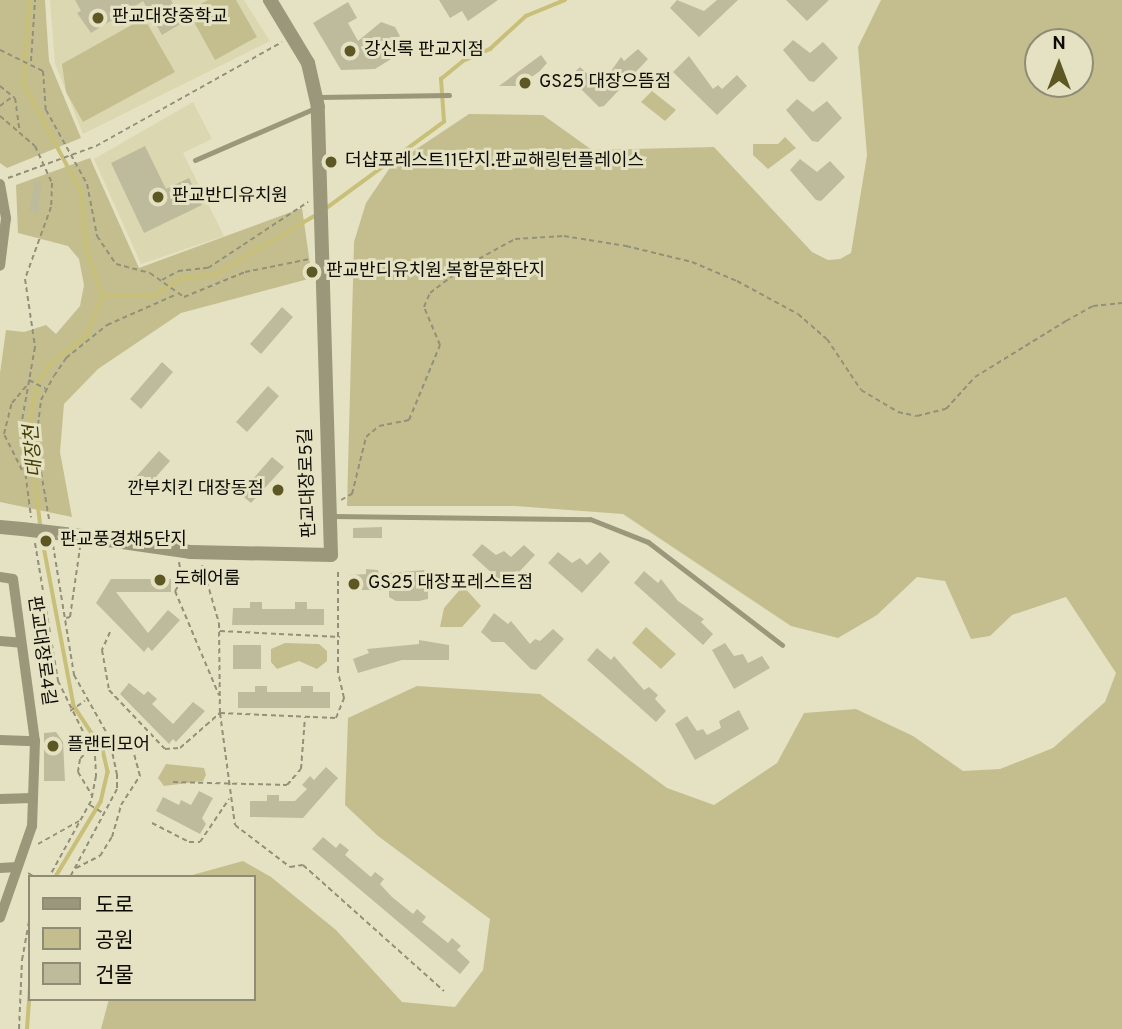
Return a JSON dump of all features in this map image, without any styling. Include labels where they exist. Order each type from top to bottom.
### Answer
[{"type":"street","points":[[270,0],[308,63],[317,102],[319,196]]},
{"type":"street","points":[[0,182],[6,218],[0,267]]},
{"type":"street","name":"판교대장로5길","points":[[29,530],[177,551],[331,555],[319,196]]},
{"type":"street","points":[[0,527],[29,530]]},
{"type":"street","name":"판교대장로4길","points":[[0,577],[13,579],[35,741],[32,826],[0,918]]},
{"type":"street","points":[[0,641],[22,643]]},
{"type":"street","points":[[0,740],[35,741]]},
{"type":"street","points":[[0,799],[32,798]]},
{"type":"street","points":[[0,868],[17,867]]},
{"type":"lane","points":[[195,160],[317,102],[449,95]]},
{"type":"lane","points":[[329,512],[590,519],[648,542],[782,645]]},
{"type":"path","points":[[30,62],[35,0]]},
{"type":"path","points":[[0,182],[96,146],[292,37]]},
{"type":"path","points":[[0,50],[30,62],[43,71],[46,110],[87,184],[104,251],[116,264],[162,281],[174,293],[184,298],[245,272],[321,257]]},
{"type":"path","points":[[0,86],[13,97],[21,118],[20,133]]},
{"type":"path","points":[[0,106],[13,97]]},
{"type":"path","points":[[0,116],[34,146],[52,183],[51,207],[25,279],[34,347],[30,381],[12,403],[4,434],[23,472]]},
{"type":"path","points":[[162,281],[178,271],[208,268],[319,196]]},
{"type":"path","points":[[329,512],[352,494],[366,437],[379,426],[409,419],[440,345],[424,307],[430,293],[464,267],[515,239],[565,236],[626,246],[692,262],[737,281],[798,314],[827,339],[860,390],[898,412],[917,416],[946,409],[975,377],[1093,306],[1122,303]]},
{"type":"path","points":[[50,524],[36,443],[45,389],[66,358],[107,325],[174,293]]},
{"type":"path","points":[[30,381],[45,389]]},
{"type":"path","points":[[27,384],[20,432],[29,530],[58,681],[90,748],[96,776],[90,805],[50,875]]},
{"type":"path","points":[[66,618],[70,617],[77,536]]},
{"type":"path","points":[[52,538],[74,675],[110,738],[117,774],[117,789],[71,875]]},
{"type":"path","points":[[177,551],[183,580],[174,592],[220,697]]},
{"type":"path","points":[[202,552],[202,578],[219,631],[220,713],[227,782],[235,825],[242,833],[290,867],[303,865],[444,990]]},
{"type":"path","points":[[110,632],[102,650],[109,690],[165,749],[180,748],[220,713],[337,718],[344,698],[338,671],[341,637],[338,569]]},
{"type":"path","points":[[219,631],[341,637]]},
{"type":"path","points":[[70,710],[86,700]]},
{"type":"path","points":[[173,782],[287,785],[301,769],[304,715]]},
{"type":"path","points":[[75,868],[100,856],[112,837],[121,805],[140,776],[139,764],[132,747],[110,738]]},
{"type":"path","points":[[90,748],[80,758],[78,772],[92,795]]},
{"type":"path","points":[[152,823],[189,842],[200,842],[230,798]]},
{"type":"path","points":[[109,803],[121,805]]},
{"type":"path","points":[[90,805],[103,813]]},
{"type":"path","points":[[22,853],[80,821]]},
{"type":"path","points":[[19,1029],[22,960],[28,927]]},
{"type":"shaded area","points":[[50,0],[244,0],[270,41],[83,134],[55,64]]},
{"type":"shaded area","name":"판교반디유치원","points":[[193,102],[212,139],[183,153],[224,236],[141,264],[94,159]]},
{"type":"green space","points":[[0,0],[45,0],[49,61],[81,138],[7,168],[0,163]]},
{"type":"green space","points":[[208,0],[236,0],[257,37],[215,60],[188,11]]},
{"type":"green space","points":[[881,0],[1122,0],[1122,1029],[101,1029],[108,1001],[256,1001],[256,875],[192,875],[243,861],[271,877],[336,930],[402,1002],[455,1007],[483,970],[490,919],[378,836],[345,805],[348,718],[417,686],[540,694],[667,788],[714,805],[777,763],[804,713],[856,709],[913,736],[963,771],[1000,769],[1053,748],[1105,702],[1116,673],[1066,597],[1012,615],[990,636],[971,639],[945,581],[917,577],[877,615],[838,638],[791,626],[623,514],[515,506],[347,506],[354,242],[366,203],[391,166],[469,114],[543,115],[592,150],[714,147],[812,252],[828,260],[840,259],[851,253],[867,155],[858,47]]},
{"type":"green space","points":[[144,18],[175,72],[83,122],[66,92],[62,64]]},
{"type":"green space","points":[[652,91],[676,110],[665,121],[641,102]]},
{"type":"green space","points":[[785,137],[796,148],[768,169],[753,155],[753,144],[778,144]]},
{"type":"green space","points":[[90,158],[139,268],[302,208],[312,278],[181,313],[98,369],[64,404],[60,452],[72,517],[0,502],[0,373],[6,330],[24,332],[46,325],[56,334],[80,306],[84,285],[79,259],[68,246],[18,233],[16,185]]},
{"type":"green space","points":[[463,586],[481,606],[462,627],[440,627],[444,608]]},
{"type":"green space","points":[[646,627],[676,654],[661,669],[632,643]]},
{"type":"green space","points":[[285,643],[319,644],[327,651],[327,661],[317,669],[299,661],[277,669],[271,662],[271,649]]},
{"type":"green space","points":[[166,764],[204,768],[206,775],[203,781],[164,786],[158,778]]},
{"type":"building","name":"판교대장중학교","points":[[75,0],[171,0],[182,23],[162,35],[143,1],[91,33],[77,13],[81,11]]},
{"type":"building","points":[[439,0],[498,0],[468,21],[462,11],[450,18]]},
{"type":"building","points":[[677,0],[704,11],[717,0],[738,0],[699,37],[670,8]]},
{"type":"building","points":[[786,0],[829,0],[807,21]]},
{"type":"building","points":[[348,2],[357,18],[348,23],[358,41],[381,22],[395,27],[400,36],[388,43],[396,56],[375,69],[341,70],[313,23]]},
{"type":"building","points":[[793,40],[810,53],[823,42],[838,58],[814,82],[809,81],[783,50]]},
{"type":"building","points":[[638,49],[648,59],[604,106],[599,107],[569,77],[580,67],[594,80],[599,76],[604,81],[621,57],[624,61]]},
{"type":"building","points":[[541,55],[547,63],[540,71],[519,86],[499,86]]},
{"type":"building","points":[[689,56],[713,89],[718,85],[722,89],[737,75],[747,86],[717,115],[673,72]]},
{"type":"building","points":[[797,99],[813,112],[827,101],[842,118],[818,142],[812,141],[786,110]]},
{"type":"building","points":[[145,146],[166,189],[189,178],[202,205],[144,233],[111,163]]},
{"type":"building","points":[[800,159],[817,172],[830,161],[845,177],[821,201],[816,200],[790,170]]},
{"type":"building","points":[[34,182],[42,182],[38,214],[29,210]]},
{"type":"building","points":[[282,307],[293,317],[261,354],[250,344]]},
{"type":"building","points":[[162,362],[173,372],[141,409],[130,399]]},
{"type":"building","points":[[268,386],[279,396],[247,432],[236,422]]},
{"type":"building","points":[[159,451],[170,461],[138,497],[127,487]]},
{"type":"building","points":[[272,457],[284,467],[251,503],[240,494]]},
{"type":"building","points":[[382,527],[382,538],[353,538],[353,528]]},
{"type":"building","points":[[482,544],[496,555],[504,551],[511,557],[524,545],[535,555],[506,586],[472,555]]},
{"type":"building","points":[[558,552],[572,563],[580,558],[587,565],[600,552],[610,562],[582,593],[548,563]]},
{"type":"building","points":[[366,569],[378,570],[379,574],[425,570],[424,574],[441,575],[441,590],[428,590],[428,599],[396,601],[389,597],[389,590],[350,590],[350,575],[366,574]]},
{"type":"building","points":[[644,571],[658,583],[661,579],[678,601],[704,619],[701,622],[713,634],[703,645],[634,583]]},
{"type":"building","points":[[111,579],[171,579],[171,592],[116,592],[148,633],[168,610],[180,620],[152,651],[148,647],[144,652],[96,603]]},
{"type":"building","points":[[250,602],[262,602],[262,609],[295,609],[295,602],[307,602],[307,609],[324,609],[324,625],[232,625],[233,608],[250,608]]},
{"type":"building","points":[[494,613],[508,624],[511,621],[530,644],[535,639],[540,641],[553,629],[564,639],[536,670],[531,669],[504,642],[492,642],[481,632]]},
{"type":"building","points":[[419,640],[449,645],[449,660],[402,660],[358,673],[353,659],[369,653],[367,649],[419,644]]},
{"type":"building","points":[[725,643],[734,656],[743,654],[748,663],[762,656],[770,668],[734,689],[712,650]]},
{"type":"building","points":[[233,645],[261,645],[261,669],[233,669]]},
{"type":"building","points":[[597,648],[611,660],[614,656],[644,690],[649,687],[658,695],[655,699],[666,711],[656,722],[587,660]]},
{"type":"building","points":[[129,683],[144,695],[148,691],[157,699],[152,704],[173,724],[193,702],[205,711],[176,742],[173,739],[169,744],[120,694]]},
{"type":"building","points":[[255,686],[267,686],[267,692],[301,692],[301,686],[313,686],[313,692],[330,692],[330,708],[238,708],[238,692],[255,692]]},
{"type":"building","points":[[739,710],[749,729],[695,760],[675,724],[687,716],[697,731],[703,729],[707,735],[721,728],[719,721]]},
{"type":"building","points":[[56,732],[63,742],[65,781],[44,781],[44,733]]},
{"type":"building","points":[[326,767],[338,778],[303,818],[250,817],[250,801],[267,801],[267,795],[279,795],[279,801],[295,801],[307,789],[302,785],[310,776],[314,780]]},
{"type":"building","points":[[199,791],[213,798],[202,818],[206,824],[200,834],[156,811],[163,797],[179,805],[181,800],[191,805]]},
{"type":"building","points":[[323,837],[336,848],[340,843],[349,850],[345,855],[371,877],[375,872],[384,879],[380,884],[392,897],[413,914],[417,909],[426,917],[422,922],[448,943],[452,938],[461,946],[457,950],[470,962],[460,974],[312,849]]},
{"type":"waterway","name":"대장천","points":[[30,0],[24,84],[81,191],[87,251],[103,296],[86,337],[52,363],[38,382],[29,429],[41,528]]},
{"type":"waterway","points":[[324,210],[444,122],[441,79],[463,61],[490,49],[526,16],[565,0]]},
{"type":"waterway","points":[[103,296],[155,295],[181,279],[216,274],[318,214]]},
{"type":"waterway","name":"대장천","points":[[42,536],[74,706],[103,750],[108,772],[101,802],[57,875]]},
{"type":"waterway","name":"대장천","points":[[27,1029],[29,1001]]},
{"type":"place","name":"판교대장중학교","points":[[98,18]]},
{"type":"place","name":"강신록 판교지점","points":[[350,51]]},
{"type":"place","name":"GS25 대장으뜸점","points":[[525,83]]},
{"type":"place","name":"더샵포레스트11단지.판교해링턴플레이스","points":[[331,162]]},
{"type":"place","name":"판교반디유치원","points":[[158,197]]},
{"type":"place","name":"판교반디유치원.복합문화단지","points":[[312,272]]},
{"type":"place","name":"깐부치킨 대장동점","points":[[278,490]]},
{"type":"place","name":"판교풍경채5단지","points":[[46,541]]},
{"type":"place","name":"도헤어룸","points":[[160,580]]},
{"type":"place","name":"GS25 대장포레스트점","points":[[354,584]]},
{"type":"place","name":"플랜티모어","points":[[53,746]]}]
